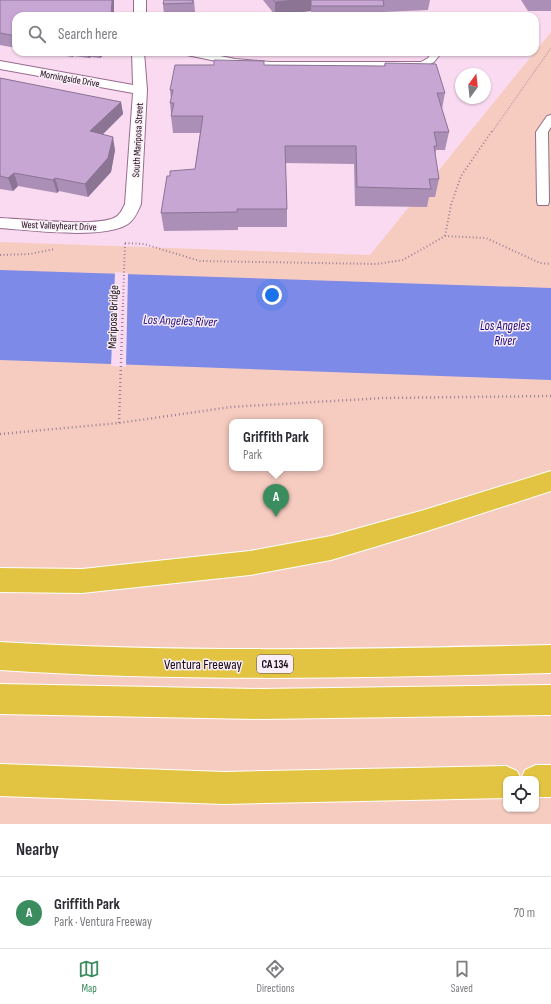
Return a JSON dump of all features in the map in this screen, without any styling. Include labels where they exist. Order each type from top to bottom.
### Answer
[{"type":"highway","points":[[0,580],[82,581],[213,569],[250,564],[331,548],[424,521],[551,481]]},
{"type":"highway","name":"Ventura Freeway","points":[[0,656],[190,664],[354,663],[551,659]]},
{"type":"highway","points":[[0,699],[261,704],[551,700]]},
{"type":"highway","points":[[0,780],[224,788],[503,782]]},
{"type":"highway","points":[[539,781],[551,781]]},
{"type":"street","points":[[140,0],[140,12]]},
{"type":"street","name":"South Mariposa Street","points":[[118,223],[130,214],[133,204],[140,90],[138,56]]},
{"type":"street","name":"Morningside Drive","points":[[0,65],[140,90]]},
{"type":"street","name":"West Valleyheart Drive","points":[[0,223],[92,227],[108,226],[118,223]]},
{"type":"lane","points":[[206,56],[235,62],[272,64],[423,65],[434,56]]},
{"type":"lane","points":[[543,202],[542,132],[551,118]]},
{"type":"path","points":[[445,236],[451,205],[461,176],[551,48]]},
{"type":"path","points":[[125,243],[144,244],[200,261],[377,264],[403,260],[445,236],[486,238],[540,263],[551,264]]},
{"type":"path","name":"Mariposa Bridge","points":[[119,423],[125,255]]},
{"type":"path","points":[[0,434],[119,423],[231,407],[383,398],[551,396]]},
{"type":"shaded area","points":[[551,32],[551,824],[0,824],[0,242],[370,255],[532,56],[539,56],[539,47]]},
{"type":"water","name":"Los Angeles River","points":[[0,270],[551,288],[551,380],[0,360]]},
{"type":"pier","points":[[115,272],[128,273],[126,367],[111,366]]},
{"type":"building","points":[[0,0],[112,0],[111,12],[12,12],[12,35],[0,33]]},
{"type":"building","points":[[164,0],[192,0],[193,3],[163,4]]},
{"type":"building","points":[[273,0],[296,0],[275,2]]},
{"type":"building","points":[[311,0],[383,0],[384,6],[311,6]]},
{"type":"building","points":[[214,60],[264,61],[264,65],[385,66],[385,63],[436,64],[445,93],[437,93],[449,132],[434,132],[437,146],[434,146],[439,179],[429,179],[431,189],[357,187],[356,146],[285,146],[287,209],[237,209],[237,212],[161,213],[167,176],[170,176],[170,171],[195,169],[203,116],[171,116],[174,103],[170,103],[173,90],[170,90],[175,65],[214,65]]},
{"type":"building","points":[[0,78],[121,102],[90,131],[113,137],[108,158],[85,184],[55,178],[53,180],[14,173],[8,178],[0,176]]},
{"type":"place","name":"Griffith Park","points":[[276,517]]}]
